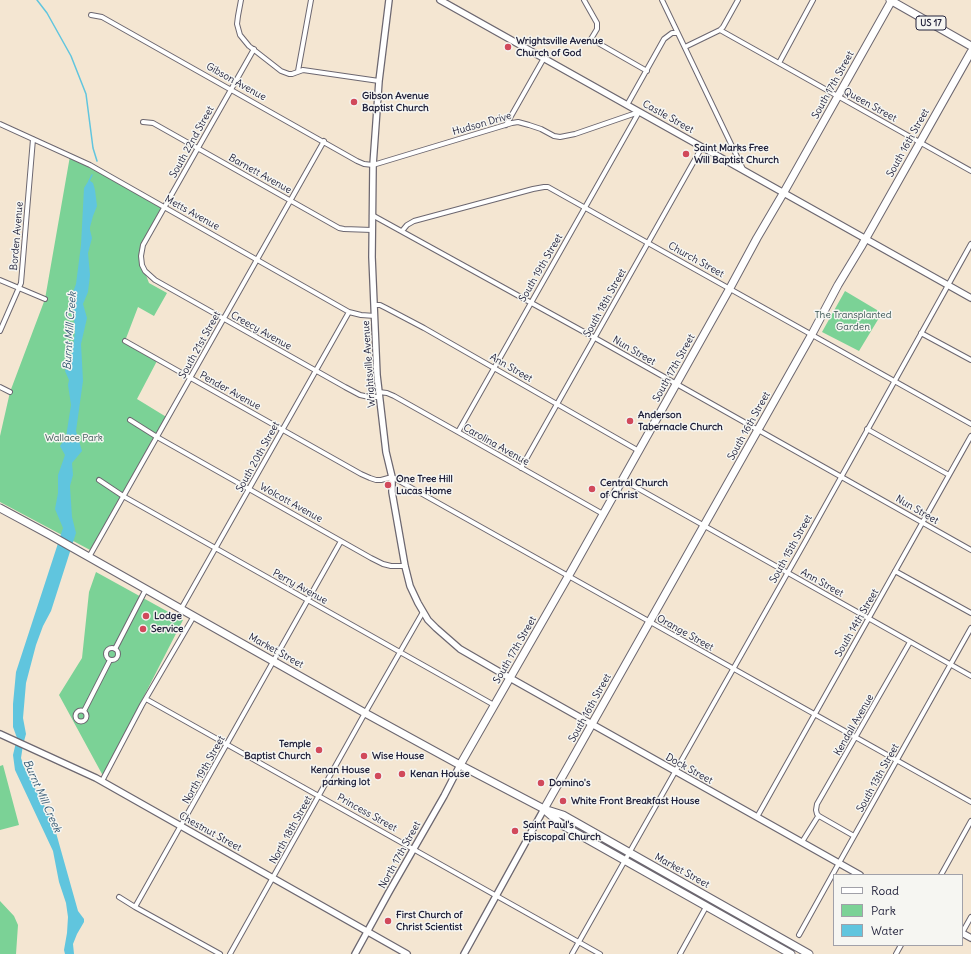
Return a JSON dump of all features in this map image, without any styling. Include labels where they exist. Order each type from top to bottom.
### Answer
[{"type":"main road","name":"US 17","points":[[891,0],[971,46]]},
{"type":"main road","name":"South 17th Street","points":[[460,765],[569,576],[891,0]]},
{"type":"main road","name":"South 16th Street","points":[[544,809],[812,334],[838,285],[866,239],[971,52]]},
{"type":"main road","name":"Market Street","points":[[0,508],[365,713],[544,809],[563,815],[809,954]]},
{"type":"main road","name":"Market Street","points":[[544,809],[562,825],[791,954]]},
{"type":"street","points":[[241,0],[237,24],[239,32],[245,42],[278,69],[292,74],[302,70],[379,82]]},
{"type":"street","points":[[298,71],[311,0]]},
{"type":"street","name":"Wrightsville Avenue","points":[[389,0],[379,82],[373,165],[372,257],[377,375],[386,452],[392,477],[392,492],[405,566],[412,590],[423,612],[441,634],[460,649],[510,678]]},
{"type":"street","name":"Castle Street","points":[[440,0],[971,298]]},
{"type":"street","points":[[584,0],[597,23],[597,29],[591,39],[647,71]]},
{"type":"street","points":[[662,0],[743,170]]},
{"type":"street","points":[[685,47],[720,30],[738,0]]},
{"type":"street","points":[[779,63],[814,0]]},
{"type":"street","name":"Gibson Avenue","points":[[91,15],[102,16],[357,161],[364,164],[373,165]]},
{"type":"street","name":"Queen Street","points":[[720,30],[971,171]]},
{"type":"street","points":[[627,104],[664,39],[672,33],[677,32]]},
{"type":"street","name":"South 22nd Street","points":[[142,266],[141,256],[143,245],[254,50]]},
{"type":"street","points":[[506,125],[544,58]]},
{"type":"street","name":"Hudson Drive","points":[[373,165],[515,122],[530,125],[554,136],[560,137],[575,134],[640,112]]},
{"type":"street","name":"South 19th Street","points":[[458,432],[640,112]]},
{"type":"street","name":"Barnett Avenue","points":[[143,122],[153,123],[342,228],[372,230]]},
{"type":"street","name":"Metts Avenue","points":[[0,124],[90,165],[349,312],[375,316]]},
{"type":"street","name":"Borden Avenue","points":[[0,331],[21,283],[33,139]]},
{"type":"street","name":"South 21st Street","points":[[89,557],[324,141]]},
{"type":"street","name":"South 18th Street","points":[[521,468],[702,147]]},
{"type":"street","name":"Church Street","points":[[402,231],[407,225],[414,221],[544,187],[552,188],[971,424]]},
{"type":"street","name":"Nun Street","points":[[372,215],[531,302],[971,550]]},
{"type":"street","name":"South 15th Street","points":[[572,954],[971,244]]},
{"type":"street","name":"Creecy Avenue","points":[[142,266],[145,271],[155,280],[356,393],[368,397],[380,395]]},
{"type":"street","points":[[0,280],[45,299]]},
{"type":"street","name":"Ann Street","points":[[374,305],[386,308],[639,451]]},
{"type":"street","name":"South 20th Street","points":[[181,610],[349,312]]},
{"type":"street","points":[[921,333],[971,360]]},
{"type":"street","name":"Pender Avenue","points":[[125,341],[361,474],[370,478],[381,480],[392,477]]},
{"type":"street","points":[[0,387],[10,392]]},
{"type":"street","name":"Carolina Avenue","points":[[380,395],[387,393],[394,396],[603,514]]},
{"type":"street","name":"Wolcott Avenue","points":[[130,420],[157,437],[383,564],[391,566],[405,566]]},
{"type":"street","points":[[868,428],[949,475]]},
{"type":"street","name":"South 14th Street","points":[[757,817],[971,436]]},
{"type":"street","name":"Orange Street","points":[[392,477],[971,802]]},
{"type":"street","name":"Perry Avenue","points":[[99,480],[123,496],[494,705]]},
{"type":"street","name":"Ann Street","points":[[623,480],[971,676]]},
{"type":"street","points":[[273,661],[341,541]]},
{"type":"street","points":[[895,571],[971,613]]},
{"type":"street","points":[[115,649],[146,589]]},
{"type":"street","points":[[365,713],[423,612]]},
{"type":"street","points":[[102,781],[122,742],[194,616]]},
{"type":"street","name":"South 13th Street","points":[[799,936],[971,628]]},
{"type":"street","name":"Kendall Avenue","points":[[802,842],[819,816],[816,810],[817,804],[910,642]]},
{"type":"street","points":[[110,660],[106,654],[107,651],[111,648],[115,649]]},
{"type":"street","points":[[110,660],[115,660],[118,657],[118,653],[115,649]]},
{"type":"street","points":[[84,711],[110,660]]},
{"type":"street","name":"North 19th Street","points":[[135,907],[273,661]]},
{"type":"street","name":"Dock Street","points":[[510,678],[858,874]]},
{"type":"street","name":"Princess Street","points":[[146,699],[600,954]]},
{"type":"street","name":"North 18th Street","points":[[230,954],[274,878],[365,713]]},
{"type":"street","name":"Chestnut Street","points":[[0,734],[102,781],[407,954]]},
{"type":"street","name":"North 17th Street","points":[[355,954],[460,765]]},
{"type":"street","points":[[464,954],[544,809]]},
{"type":"street","points":[[819,816],[854,836]]},
{"type":"street","points":[[942,874],[971,821]]},
{"type":"street","points":[[119,897],[220,954]]},
{"type":"street","points":[[680,954],[706,907]]},
{"type":"street","points":[[963,931],[971,917]]},
{"type":"green space","name":"Wallace Park","points":[[70,156],[165,207],[143,245],[141,262],[149,283],[167,293],[154,316],[138,307],[125,341],[158,359],[137,399],[168,418],[92,551],[0,502],[0,436],[10,392],[45,299]]},
{"type":"green space","name":"The Transplanted Garden","points":[[845,291],[882,313],[859,351],[822,332]]},
{"type":"green space","points":[[96,572],[183,620],[104,774],[102,774],[59,695],[82,658],[89,592]]},
{"type":"green space","points":[[3,765],[19,825],[0,830],[0,766]]},
{"type":"green space","points":[[0,901],[14,916],[18,925],[16,954],[0,954]]},
{"type":"water","points":[[89,180],[93,183],[97,206],[90,227],[92,238],[88,253],[90,275],[88,292],[83,304],[87,318],[81,344],[83,381],[76,431],[82,451],[72,463],[73,475],[70,486],[72,517],[76,533],[51,611],[43,626],[36,645],[26,683],[23,718],[26,734],[21,758],[24,767],[53,822],[78,911],[84,919],[84,922],[73,944],[74,954],[65,954],[64,950],[68,917],[53,851],[15,770],[13,755],[17,738],[13,727],[13,704],[16,672],[63,528],[55,509],[58,493],[58,475],[65,455],[60,446],[66,437],[71,405],[68,385],[69,380],[65,371],[68,359],[72,353],[75,332],[72,295],[76,284],[81,245],[84,188]]},
{"type":"waterway","name":"Burnt Mill Creek","points":[[37,0],[47,13],[71,56],[86,94],[93,148],[97,161]]},
{"type":"waterway","name":"Burnt Mill Creek","points":[[89,181],[92,175]]},
{"type":"place","name":"Wrightsville Avenue Church of God","points":[[508,47]]},
{"type":"place","name":"Gibson Avenue Baptist Church","points":[[354,102]]},
{"type":"place","name":"Saint Marks Free Will Baptist Church","points":[[686,154]]},
{"type":"place","name":"Anderson Tabernacle Church","points":[[630,421]]},
{"type":"place","name":"One Tree Hill Lucas Home","points":[[388,485]]},
{"type":"place","name":"Central Church of Christ","points":[[592,489]]},
{"type":"place","name":"Lodge","points":[[146,616]]},
{"type":"place","name":"Service","points":[[143,629]]},
{"type":"place","name":"Temple Baptist Church","points":[[319,750]]},
{"type":"place","name":"Wise House","points":[[364,756]]},
{"type":"place","name":"Kenan House","points":[[402,774]]},
{"type":"place","name":"Kenan House parking lot","points":[[378,776]]},
{"type":"place","name":"Domino's","points":[[541,783]]},
{"type":"place","name":"White Front Breakfast House","points":[[563,801]]},
{"type":"place","name":"Saint Paul's Episcopal Church","points":[[515,831]]},
{"type":"place","name":"First Church of Christ Scientist","points":[[388,921]]}]
